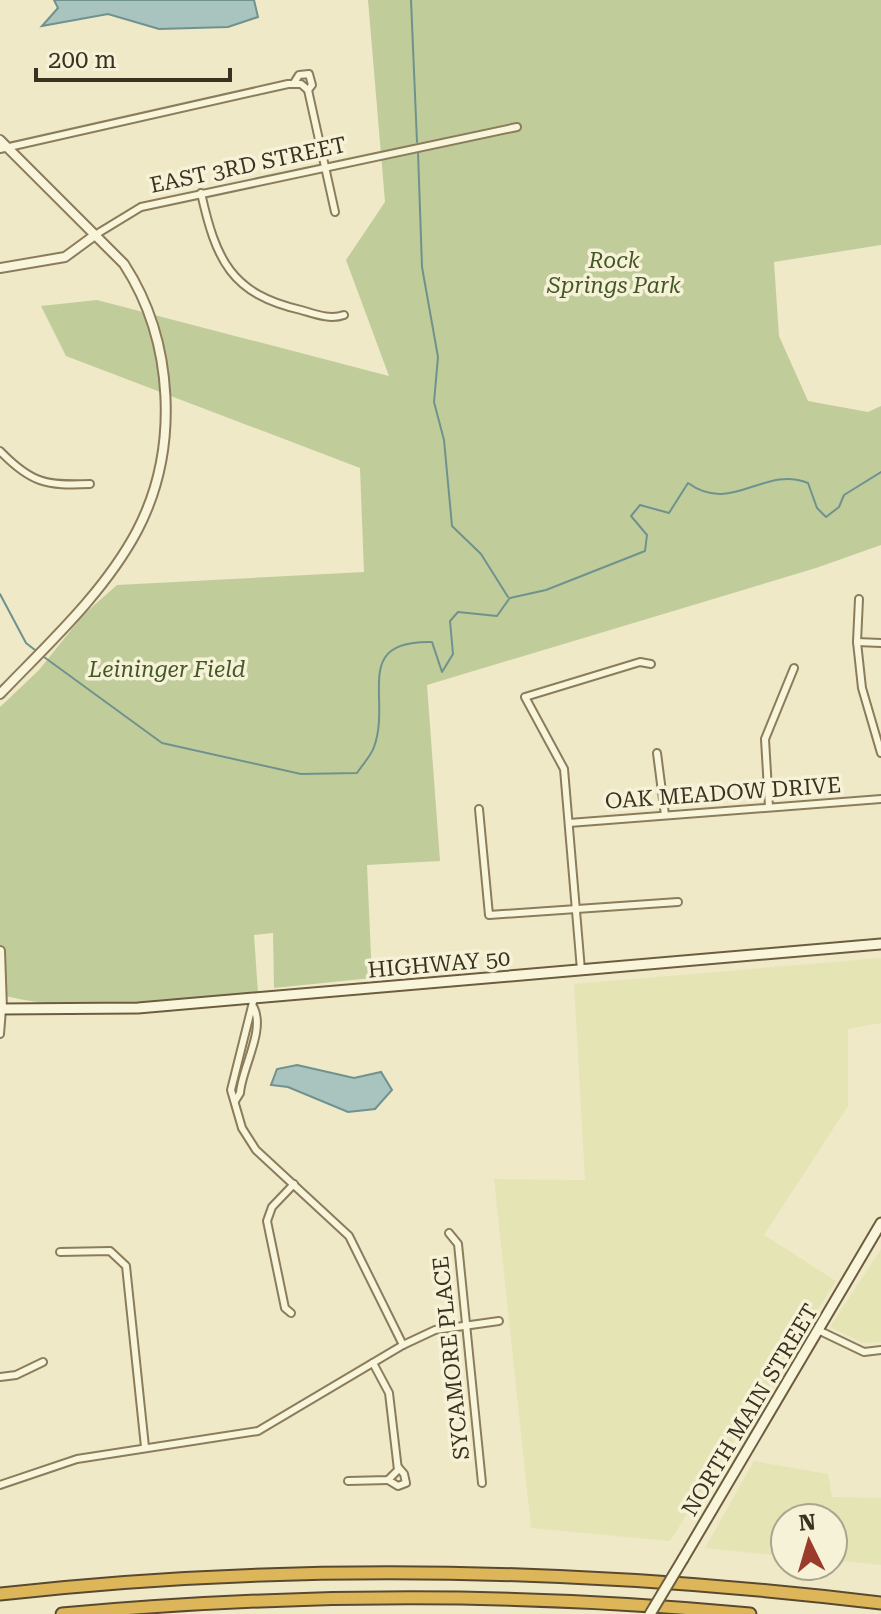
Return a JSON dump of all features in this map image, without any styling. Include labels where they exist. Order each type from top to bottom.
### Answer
[{"type":"highway","points":[[0,1594],[203,1577],[454,1572],[692,1582],[881,1603]]},
{"type":"highway","points":[[62,1614],[400,1597],[644,1605],[750,1614]]},
{"type":"highway","points":[[90,1614],[108,1610]]},
{"type":"main road","name":"HIGHWAY 50","points":[[1,1009],[101,1010],[254,1003],[881,944]]},
{"type":"main road","name":"NORTH MAIN STREET","points":[[650,1614],[881,1223]]},
{"type":"street","points":[[294,83],[299,75],[309,74],[312,85],[308,90]]},
{"type":"street","points":[[1,145],[294,83],[308,90]]},
{"type":"street","points":[[308,90],[335,212]]},
{"type":"street","name":"EAST 3RD STREET","points":[[0,268],[65,257],[141,207],[517,127]]},
{"type":"street","points":[[0,694],[102,582],[136,532],[159,468],[166,405],[159,344],[136,283],[124,264],[1,145]]},
{"type":"street","points":[[201,193],[217,252],[243,285],[276,305],[327,316],[344,315]]},
{"type":"street","points":[[0,451],[29,477],[42,483],[90,484]]},
{"type":"street","points":[[859,599],[857,642],[862,688],[881,753]]},
{"type":"street","points":[[857,642],[881,643]]},
{"type":"street","points":[[581,970],[564,769],[525,697],[640,662],[651,664]]},
{"type":"street","points":[[769,807],[765,739],[794,668]]},
{"type":"street","points":[[657,753],[665,815]]},
{"type":"street","name":"OAK MEADOW DRIVE","points":[[569,823],[881,799]]},
{"type":"street","points":[[479,809],[489,915],[678,902]]},
{"type":"street","points":[[0,951],[0,1034]]},
{"type":"street","points":[[254,1003],[233,1077],[242,1128],[256,1150],[349,1236],[403,1345]]},
{"type":"street","points":[[291,1313],[285,1308],[267,1221],[272,1207],[294,1184]]},
{"type":"street","name":"SYCAMORE PLACE","points":[[449,1233],[458,1244],[482,1483]]},
{"type":"street","points":[[60,1252],[110,1251],[126,1266],[145,1447]]},
{"type":"street","points":[[0,1485],[77,1459],[258,1431],[403,1345],[435,1330],[499,1321]]},
{"type":"street","points":[[818,1330],[864,1352],[881,1350]]},
{"type":"street","points":[[0,1377],[16,1375],[43,1362]]},
{"type":"street","points":[[373,1363],[389,1393],[398,1467],[395,1475],[388,1480]]},
{"type":"street","points":[[348,1481],[388,1480],[398,1486],[406,1483],[398,1467]]},
{"type":"green space","points":[[368,0],[881,0],[881,245],[774,262],[779,336],[808,401],[868,412],[881,406],[881,545],[816,568],[427,685],[440,861],[367,865],[372,978],[274,988],[273,933],[254,935],[258,993],[96,1007],[0,995],[0,707],[39,670],[83,615],[117,585],[364,572],[360,468],[66,356],[41,306],[97,300],[389,376],[346,260],[385,202]]},
{"type":"green space","points":[[881,958],[881,1023],[848,1029],[848,1106],[764,1235],[836,1281],[670,1541],[531,1528],[494,1179],[585,1180],[574,984]]},
{"type":"green space","points":[[881,1249],[881,1342],[863,1343],[830,1327]]},
{"type":"green space","points":[[754,1461],[828,1474],[832,1497],[881,1498],[881,1565],[849,1562],[849,1502],[769,1502],[769,1554],[705,1548]]},
{"type":"water","points":[[54,0],[254,0],[258,17],[228,27],[159,29],[108,14],[42,26],[58,8]]},
{"type":"water","points":[[297,1065],[354,1078],[381,1072],[392,1090],[375,1109],[348,1112],[288,1087],[271,1085],[277,1069]]},
{"type":"waterway","points":[[411,0],[417,142]]},
{"type":"waterway","points":[[418,152],[422,267],[438,357],[434,402],[444,440],[452,526],[481,554],[508,597]]},
{"type":"waterway","points":[[510,598],[546,590],[645,551],[647,535],[631,516],[640,505],[669,513],[688,483],[719,494],[792,479],[808,483],[817,508],[826,517],[839,507],[844,495],[881,472]]},
{"type":"waterway","points":[[0,594],[26,643],[35,650]]},
{"type":"waterway","points":[[44,657],[162,743],[301,774],[357,773],[374,747],[378,728],[379,675],[383,661],[391,651],[407,644],[432,642],[442,672],[453,654],[450,621],[458,612],[497,616],[509,599]]},
{"type":"park label","name":"Rock Springs Park","points":[[614,272]]},
{"type":"park label","name":"Leininger Field","points":[[167,669]]}]
